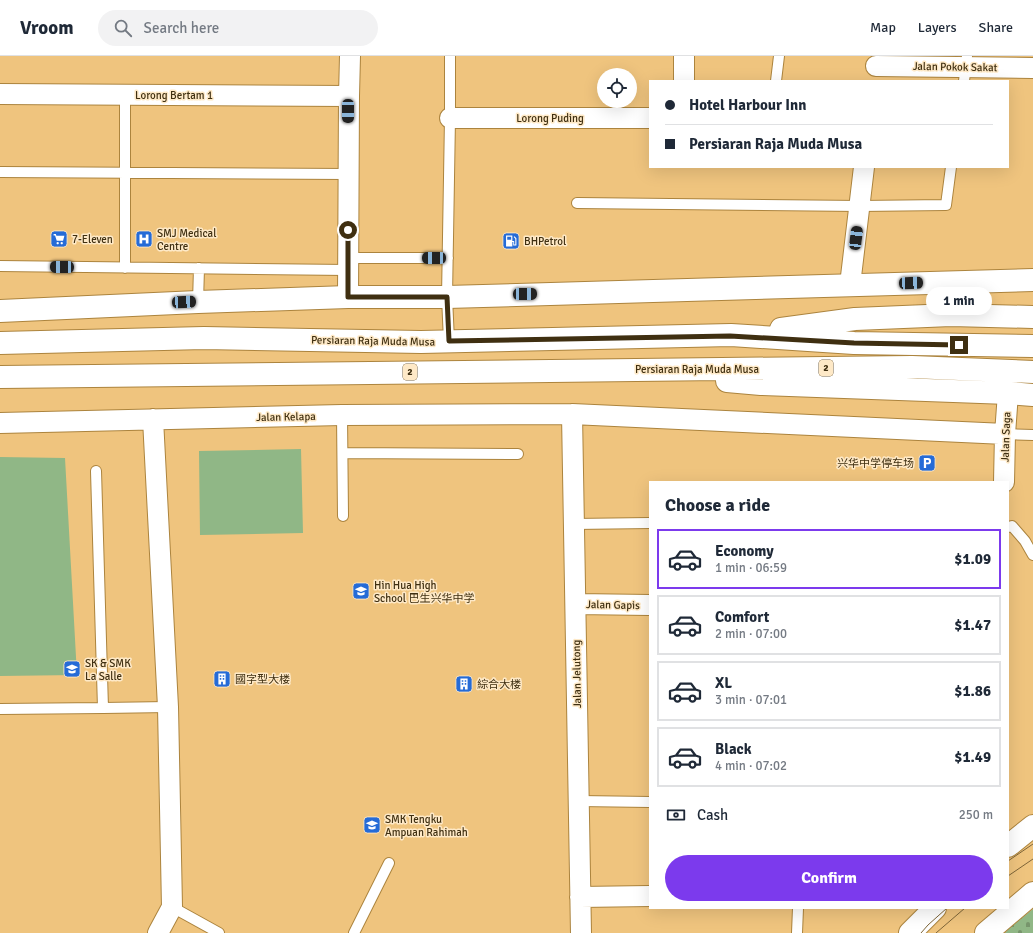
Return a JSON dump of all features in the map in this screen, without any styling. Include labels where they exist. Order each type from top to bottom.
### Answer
[{"type":"main road","points":[[0,311],[348,297],[447,297],[1033,280]]},
{"type":"main road","points":[[730,336],[855,319],[952,315],[1033,317]]},
{"type":"main road","name":"Persiaran Raja Muda Musa","points":[[0,343],[204,338],[421,342],[730,336],[854,343],[1033,346]]},
{"type":"main road","name":"Persiaran Raja Muda Musa","points":[[0,377],[912,367],[1033,372]]},
{"type":"main road","points":[[618,370],[761,384],[1033,394]]},
{"type":"main road","points":[[1009,845],[1033,826]]},
{"type":"main road","points":[[986,933],[1033,893]]},
{"type":"main road","points":[[910,933],[934,909]]},
{"type":"street","points":[[348,297],[350,56]]},
{"type":"street","points":[[684,56],[684,80]]},
{"type":"street","name":"Jalan Pokok Sakat","points":[[876,68],[1033,68]]},
{"type":"street","name":"Lorong Bertam 1","points":[[0,94],[349,96]]},
{"type":"street","name":"Lorong Puding","points":[[450,118],[649,118]]},
{"type":"street","points":[[850,285],[864,168]]},
{"type":"street","name":"Jalan Saga","points":[[1004,481],[1008,393]]},
{"type":"street","name":"Jalan Kelapa","points":[[0,422],[342,415],[572,414],[1005,434]]},
{"type":"street","name":"Jalan Jelutong","points":[[572,414],[581,933]]},
{"type":"street","points":[[153,419],[168,706],[172,907],[158,933]]},
{"type":"street","name":"Jalan Gapis","points":[[576,604],[649,605]]},
{"type":"street","points":[[580,897],[649,896]]},
{"type":"lane","points":[[449,341],[447,297],[450,56]]},
{"type":"lane","points":[[776,80],[780,56]]},
{"type":"lane","points":[[125,94],[125,268]]},
{"type":"lane","points":[[576,203],[860,206],[946,205],[951,168]]},
{"type":"lane","points":[[0,172],[348,174]]},
{"type":"lane","points":[[0,266],[199,268],[348,264],[448,258]]},
{"type":"lane","points":[[198,302],[199,268]]},
{"type":"lane","points":[[342,415],[344,516]]},
{"type":"lane","points":[[1005,434],[1033,435]]},
{"type":"lane","points":[[343,453],[518,454]]},
{"type":"lane","points":[[96,470],[103,708]]},
{"type":"lane","points":[[574,524],[649,523]]},
{"type":"lane","points":[[1009,527],[1012,526],[1025,541],[1033,555]]},
{"type":"lane","points":[[0,709],[168,706]]},
{"type":"lane","points":[[579,801],[649,802]]},
{"type":"lane","points":[[354,933],[389,863]]},
{"type":"lane","points":[[172,907],[213,931]]},
{"type":"lane","points":[[797,933],[798,909]]},
{"type":"green space","points":[[301,449],[303,533],[200,535],[199,451]]},
{"type":"green space","points":[[0,457],[65,458],[77,675],[0,676]]},
{"type":"green space","points":[[1033,909],[1033,933],[1005,933],[1009,928]]},
{"type":"tram line","points":[[1009,860],[1033,844]]},
{"type":"tram line","points":[[1009,875],[1033,859]]},
{"type":"tram line","points":[[921,933],[946,909]]},
{"type":"tram line","points":[[936,933],[964,909]]},
{"type":"place","name":"7-Eleven","points":[[59,239]]},
{"type":"place","name":"SMJ Medical Centre","points":[[144,239]]},
{"type":"place","name":"BHPetrol","points":[[511,241]]},
{"type":"place","name":"兴华中学停车场","points":[[927,463]]},
{"type":"place","name":"Hin Hua High School 巴生兴华中学","points":[[361,591]]},
{"type":"place","name":"SK & SMK La Salle","points":[[72,669]]},
{"type":"place","name":"國字型大楼","points":[[222,679]]},
{"type":"place","name":"綜合大楼","points":[[464,684]]},
{"type":"place","name":"SMK Tengku Ampuan Rahimah","points":[[372,825]]},
{"type":"route","points":[[348,230],[348,297],[447,297],[449,341],[730,336],[854,343],[959,345]]}]
